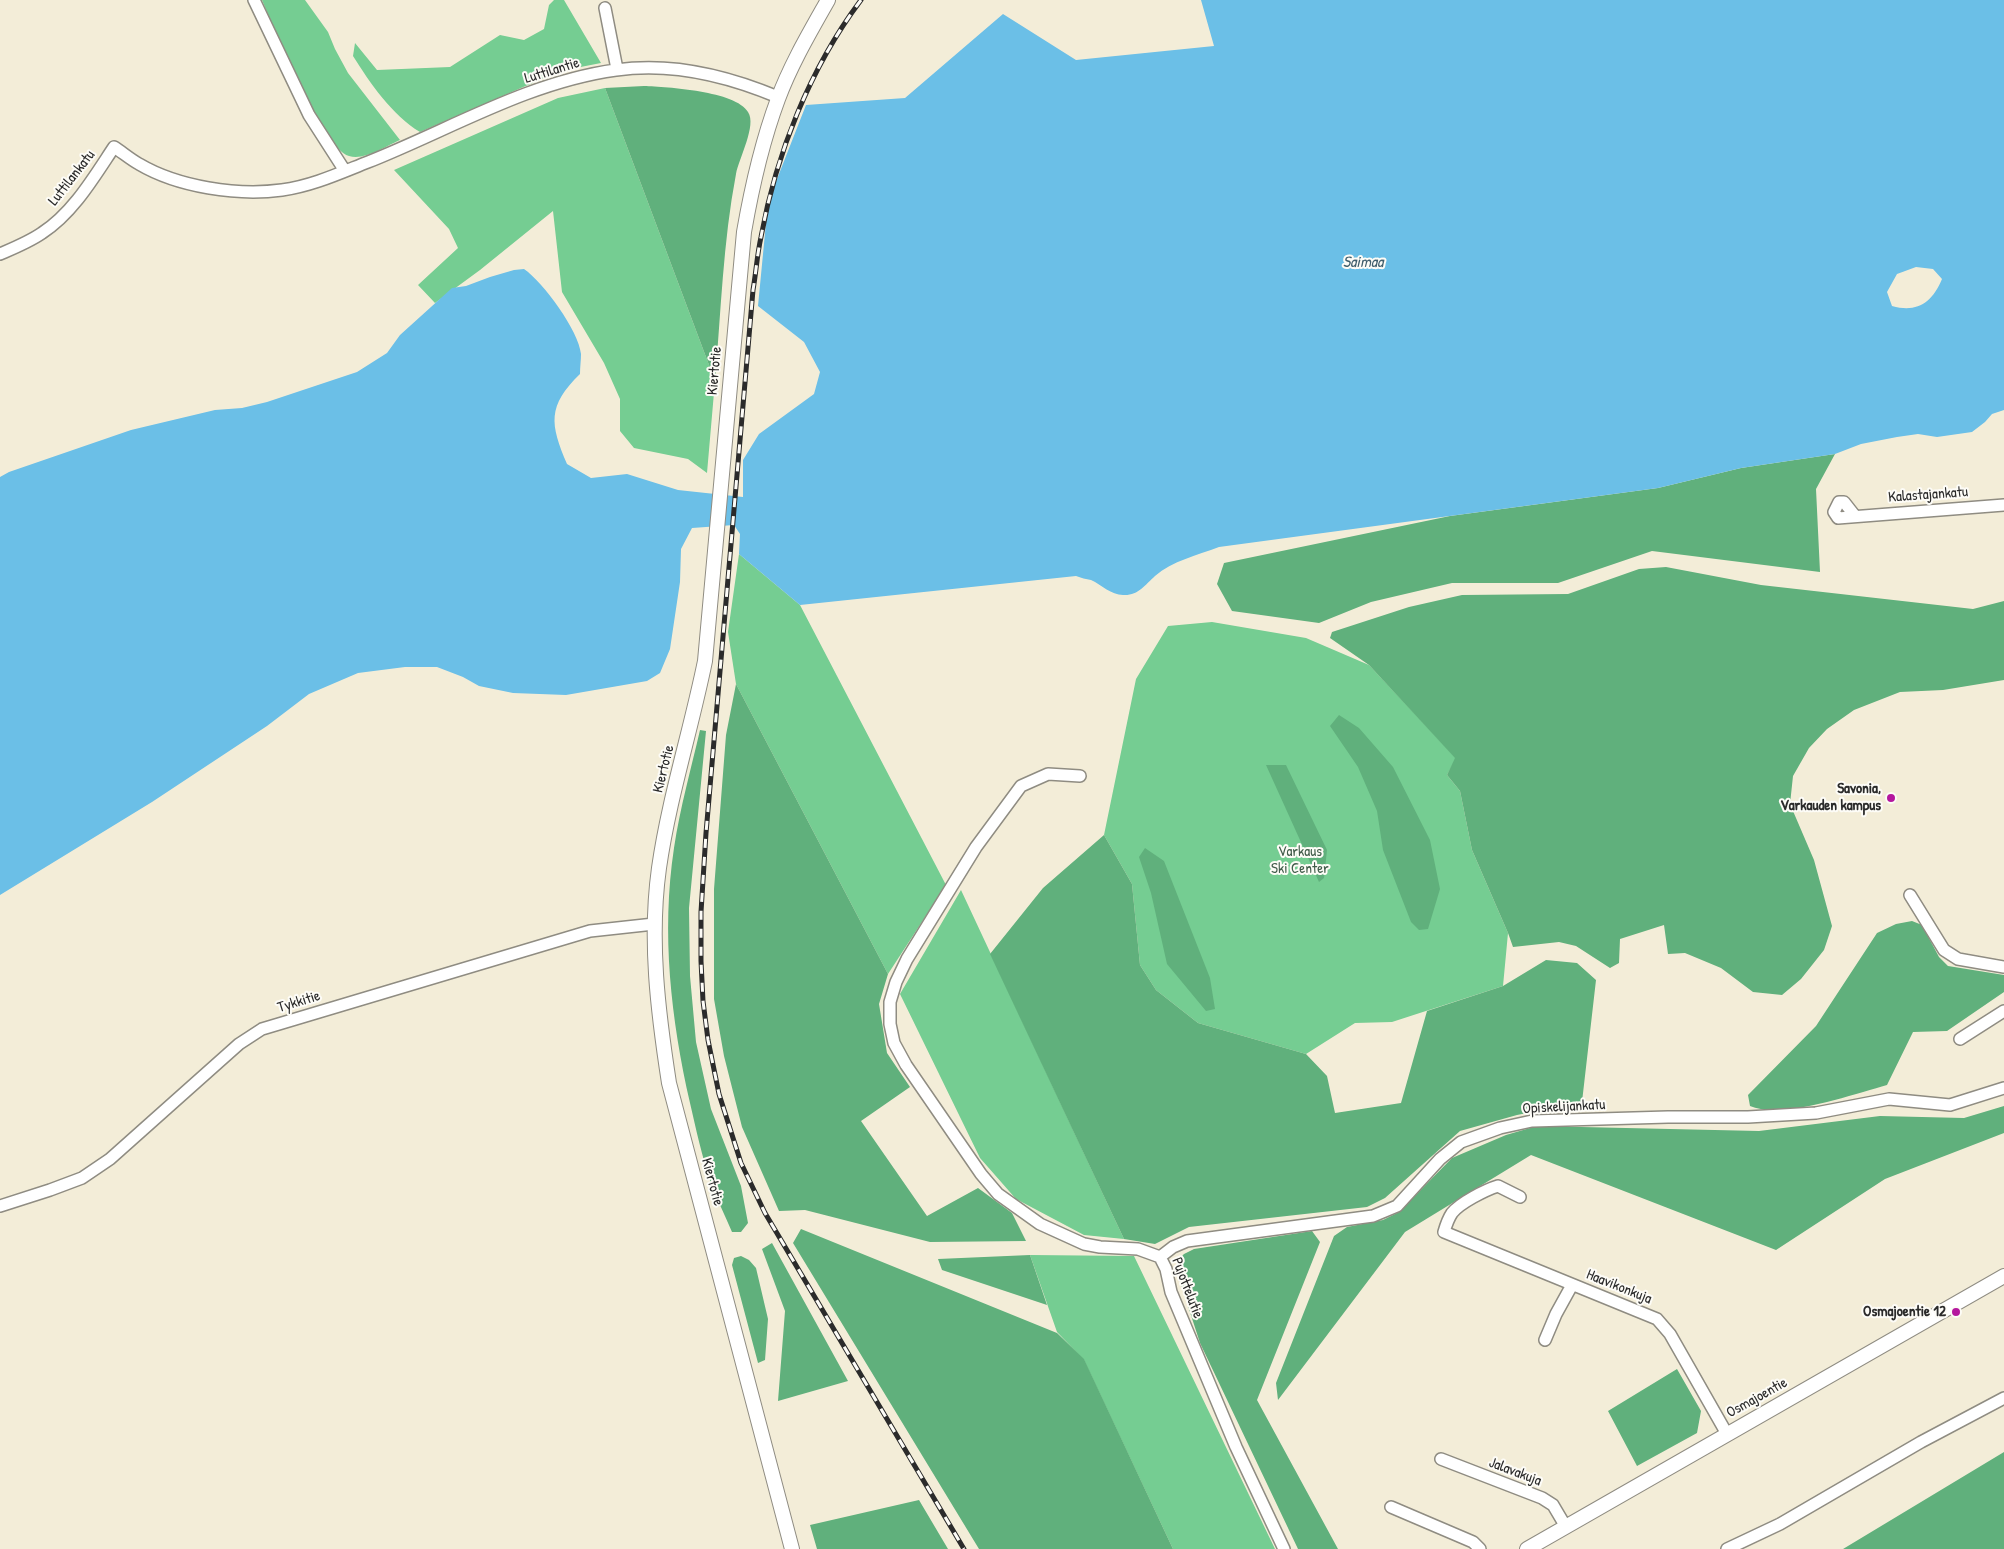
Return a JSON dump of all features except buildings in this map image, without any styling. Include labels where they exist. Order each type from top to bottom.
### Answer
[{"type":"street","points":[[254,0],[309,115],[345,172]]},
{"type":"street","name":"Kiertotie","points":[[792,1549],[669,1083],[660,1026],[655,975],[654,924],[659,870],[668,818],[705,661],[744,232],[764,139],[778,97],[806,37],[828,0]]},
{"type":"street","points":[[605,8],[617,69]]},
{"type":"street","name":"Luttilantie","points":[[114,146],[138,164],[160,174],[198,186],[222,190],[258,192],[283,190],[307,185],[345,172],[414,144],[515,98],[560,82],[617,69],[659,67],[680,69],[721,78],[778,97]]},
{"type":"street","name":"Luttilankatu","points":[[0,254],[44,232],[60,218],[77,201],[114,146]]},
{"type":"street","name":"Kalastajankatu","points":[[1855,516],[2004,505]]},
{"type":"street","name":"Pujottelutie","points":[[1080,776],[1048,774],[1021,786],[976,847],[907,959],[896,982],[890,1002],[890,1024],[894,1043],[906,1065],[998,1194],[1040,1224],[1084,1244],[1100,1248],[1138,1249],[1160,1257],[1166,1269],[1171,1292],[1236,1447],[1284,1549]]},
{"type":"street","points":[[1910,895],[1944,950],[1958,959],[2004,967]]},
{"type":"street","name":"Tykkitie","points":[[0,1206],[82,1178],[110,1159],[239,1044],[262,1029],[590,931],[654,924]]},
{"type":"street","points":[[1960,1039],[2004,1011]]},
{"type":"street","name":"Opiskelijankatu","points":[[1160,1257],[1173,1247],[1187,1241],[1373,1216],[1397,1206],[1440,1159],[1461,1142],[1500,1128],[1532,1121],[1748,1117],[1816,1112],[1889,1099],[1950,1105],[2004,1088]]},
{"type":"street","name":"Haavikonkuja","points":[[1520,1197],[1498,1186],[1488,1189],[1454,1211],[1447,1221],[1444,1232],[1657,1319],[1664,1325],[1727,1434]]},
{"type":"street","name":"Osmajoentie","points":[[1527,1549],[2004,1276]]},
{"type":"street","points":[[1545,1340],[1572,1284]]},
{"type":"street","points":[[1727,1549],[1777,1529],[1921,1442],[2004,1398]]},
{"type":"street","name":"Jalavakuja","points":[[1441,1459],[1542,1498],[1553,1505],[1566,1526]]},
{"type":"street","points":[[1391,1507],[1473,1542],[1480,1549]]},
{"type":"green space","points":[[262,0],[305,0],[328,32],[348,73],[400,140],[368,155],[355,157],[349,156],[338,148],[313,111],[300,86]]},
{"type":"green space","points":[[554,0],[564,0],[601,63],[560,71],[420,132],[391,108],[353,56],[355,43],[377,70],[450,67],[500,35],[524,40],[544,29],[549,5]]},
{"type":"green space","points":[[644,86],[700,91],[730,99],[741,105],[748,112],[750,118],[749,133],[736,174],[728,225],[715,381],[605,88]]},
{"type":"green space","points":[[605,88],[715,381],[707,473],[688,459],[634,448],[620,431],[620,399],[604,363],[562,292],[553,211],[480,270],[435,303],[418,285],[458,248],[449,229],[394,170],[558,98]]},
{"type":"green space","points":[[1835,454],[1816,489],[1820,572],[1652,551],[1558,583],[1452,583],[1371,602],[1319,623],[1232,611],[1217,584],[1224,563],[1450,516],[1658,488],[1741,468]]},
{"type":"green space","points":[[739,554],[800,605],[946,885],[888,974],[736,684],[728,632]]},
{"type":"green space","points":[[1666,567],[1761,585],[1973,609],[2004,601],[2004,680],[1943,690],[1900,692],[1854,710],[1827,729],[1809,748],[1793,776],[1790,804],[1814,860],[1832,926],[1824,950],[1801,979],[1782,995],[1753,992],[1721,968],[1685,953],[1668,954],[1664,925],[1620,939],[1619,963],[1610,968],[1576,946],[1559,942],[1513,947],[1472,850],[1460,791],[1447,775],[1455,758],[1369,665],[1330,638],[1332,632],[1409,607],[1462,595],[1568,594],[1639,569]]},
{"type":"green space","name":"Varkaus Ski Center","points":[[1212,622],[1306,638],[1369,665],[1456,758],[1447,775],[1460,791],[1472,850],[1508,933],[1503,986],[1392,1022],[1355,1023],[1306,1054],[1198,1023],[1156,990],[1140,965],[1132,884],[1104,835],[1136,679],[1168,626]]},
{"type":"green space","points":[[736,684],[888,974],[879,1004],[887,1053],[910,1087],[861,1121],[927,1216],[978,1188],[1012,1213],[1026,1241],[930,1242],[805,1210],[779,1211],[742,1127],[724,1056],[714,999],[714,889],[726,735]]},
{"type":"green space","points":[[1339,715],[1359,728],[1393,767],[1430,840],[1440,889],[1428,929],[1419,930],[1411,922],[1383,850],[1377,811],[1358,767],[1330,726]]},
{"type":"green space","points":[[700,730],[706,731],[689,908],[690,976],[696,1042],[711,1109],[741,1186],[748,1223],[741,1232],[732,1232],[713,1189],[705,1163],[683,1071],[670,976],[668,912],[670,880],[682,803]]},
{"type":"green space","points":[[1266,765],[1286,765],[1327,850],[1324,878],[1319,882]]},
{"type":"green space","points":[[1104,835],[1132,884],[1140,965],[1156,990],[1198,1023],[1306,1054],[1327,1076],[1335,1113],[1401,1103],[1427,1011],[1503,986],[1546,960],[1577,963],[1596,980],[1582,1102],[1517,1115],[1460,1131],[1385,1198],[1367,1207],[1189,1227],[1155,1244],[1124,1239],[990,954],[1043,888]]},
{"type":"green space","points":[[1145,848],[1164,861],[1210,978],[1215,1009],[1206,1011],[1167,964],[1151,893],[1139,857]]},
{"type":"green space","points":[[961,890],[1124,1239],[1084,1235],[1016,1199],[980,1158],[900,994]]},
{"type":"green space","points":[[1912,921],[1922,925],[1939,957],[1948,966],[2004,975],[2004,992],[1947,1031],[1913,1032],[1887,1085],[1798,1108],[1780,1110],[1750,1106],[1748,1095],[1816,1026],[1877,933],[1896,924]]},
{"type":"green space","points":[[2004,1106],[2004,1133],[1885,1179],[1776,1250],[1531,1155],[1405,1232],[1278,1400],[1276,1383],[1334,1236],[1347,1227],[1383,1220],[1399,1212],[1452,1158],[1506,1135],[1537,1126],[1759,1131],[1880,1116],[1964,1118]]},
{"type":"green space","points":[[801,1229],[1057,1333],[1084,1359],[1173,1549],[979,1549],[793,1243]]},
{"type":"green space","points":[[1312,1231],[1320,1242],[1257,1400],[1338,1549],[1298,1549],[1200,1343],[1177,1272],[1177,1261],[1184,1254],[1194,1249]]},
{"type":"green space","points":[[772,1243],[848,1381],[778,1401],[785,1311],[762,1249]]},
{"type":"green space","points":[[1030,1255],[1134,1256],[1275,1549],[1173,1549],[1084,1360],[1057,1332]]},
{"type":"green space","points":[[1030,1255],[1047,1305],[942,1270],[938,1259]]},
{"type":"green space","points":[[741,1256],[749,1260],[756,1268],[768,1319],[765,1360],[758,1363],[732,1265],[734,1258]]},
{"type":"green space","points":[[1677,1369],[1701,1411],[1697,1433],[1637,1466],[1608,1411]]},
{"type":"green space","points":[[2004,1452],[2004,1549],[1843,1549]]},
{"type":"green space","points":[[919,1500],[948,1549],[817,1549],[810,1525]]},
{"type":"water","name":"Saimaa","points":[[1201,0],[2004,0],[2004,410],[1992,414],[1972,432],[1937,437],[1918,434],[1897,437],[1861,444],[1835,454],[1741,468],[1658,488],[1219,547],[1169,566],[1141,589],[1128,595],[1119,595],[1091,580],[1076,576],[800,605],[739,554],[740,534],[734,525],[692,528],[681,549],[680,582],[670,649],[660,673],[647,681],[566,695],[513,693],[479,686],[463,677],[437,667],[405,667],[358,673],[309,694],[267,726],[152,802],[0,895],[0,477],[9,472],[131,430],[215,410],[242,408],[267,402],[357,372],[387,353],[400,335],[452,288],[466,286],[490,277],[524,269],[541,285],[559,308],[579,344],[581,354],[580,374],[569,385],[562,396],[555,416],[557,438],[567,464],[591,478],[627,474],[678,490],[743,497],[743,460],[759,434],[814,394],[820,372],[804,342],[758,306],[768,202],[806,105],[905,98],[1003,14],[1076,60],[1214,46]],"holes":[[[1916,267],[1933,269],[1942,279],[1928,300],[1916,307],[1901,308],[1892,306],[1887,292],[1897,274]]]},
{"type":"railway","points":[[861,0],[826,54],[798,113],[776,175],[758,250],[706,833],[701,912],[703,1001],[708,1040],[719,1094],[741,1163],[765,1213],[964,1549]]},
{"type":"place","name":"Savonia, Varkauden kampus","points":[[1891,798]]},
{"type":"place","name":"Osmajoentie 12","points":[[1956,1312]]}]
